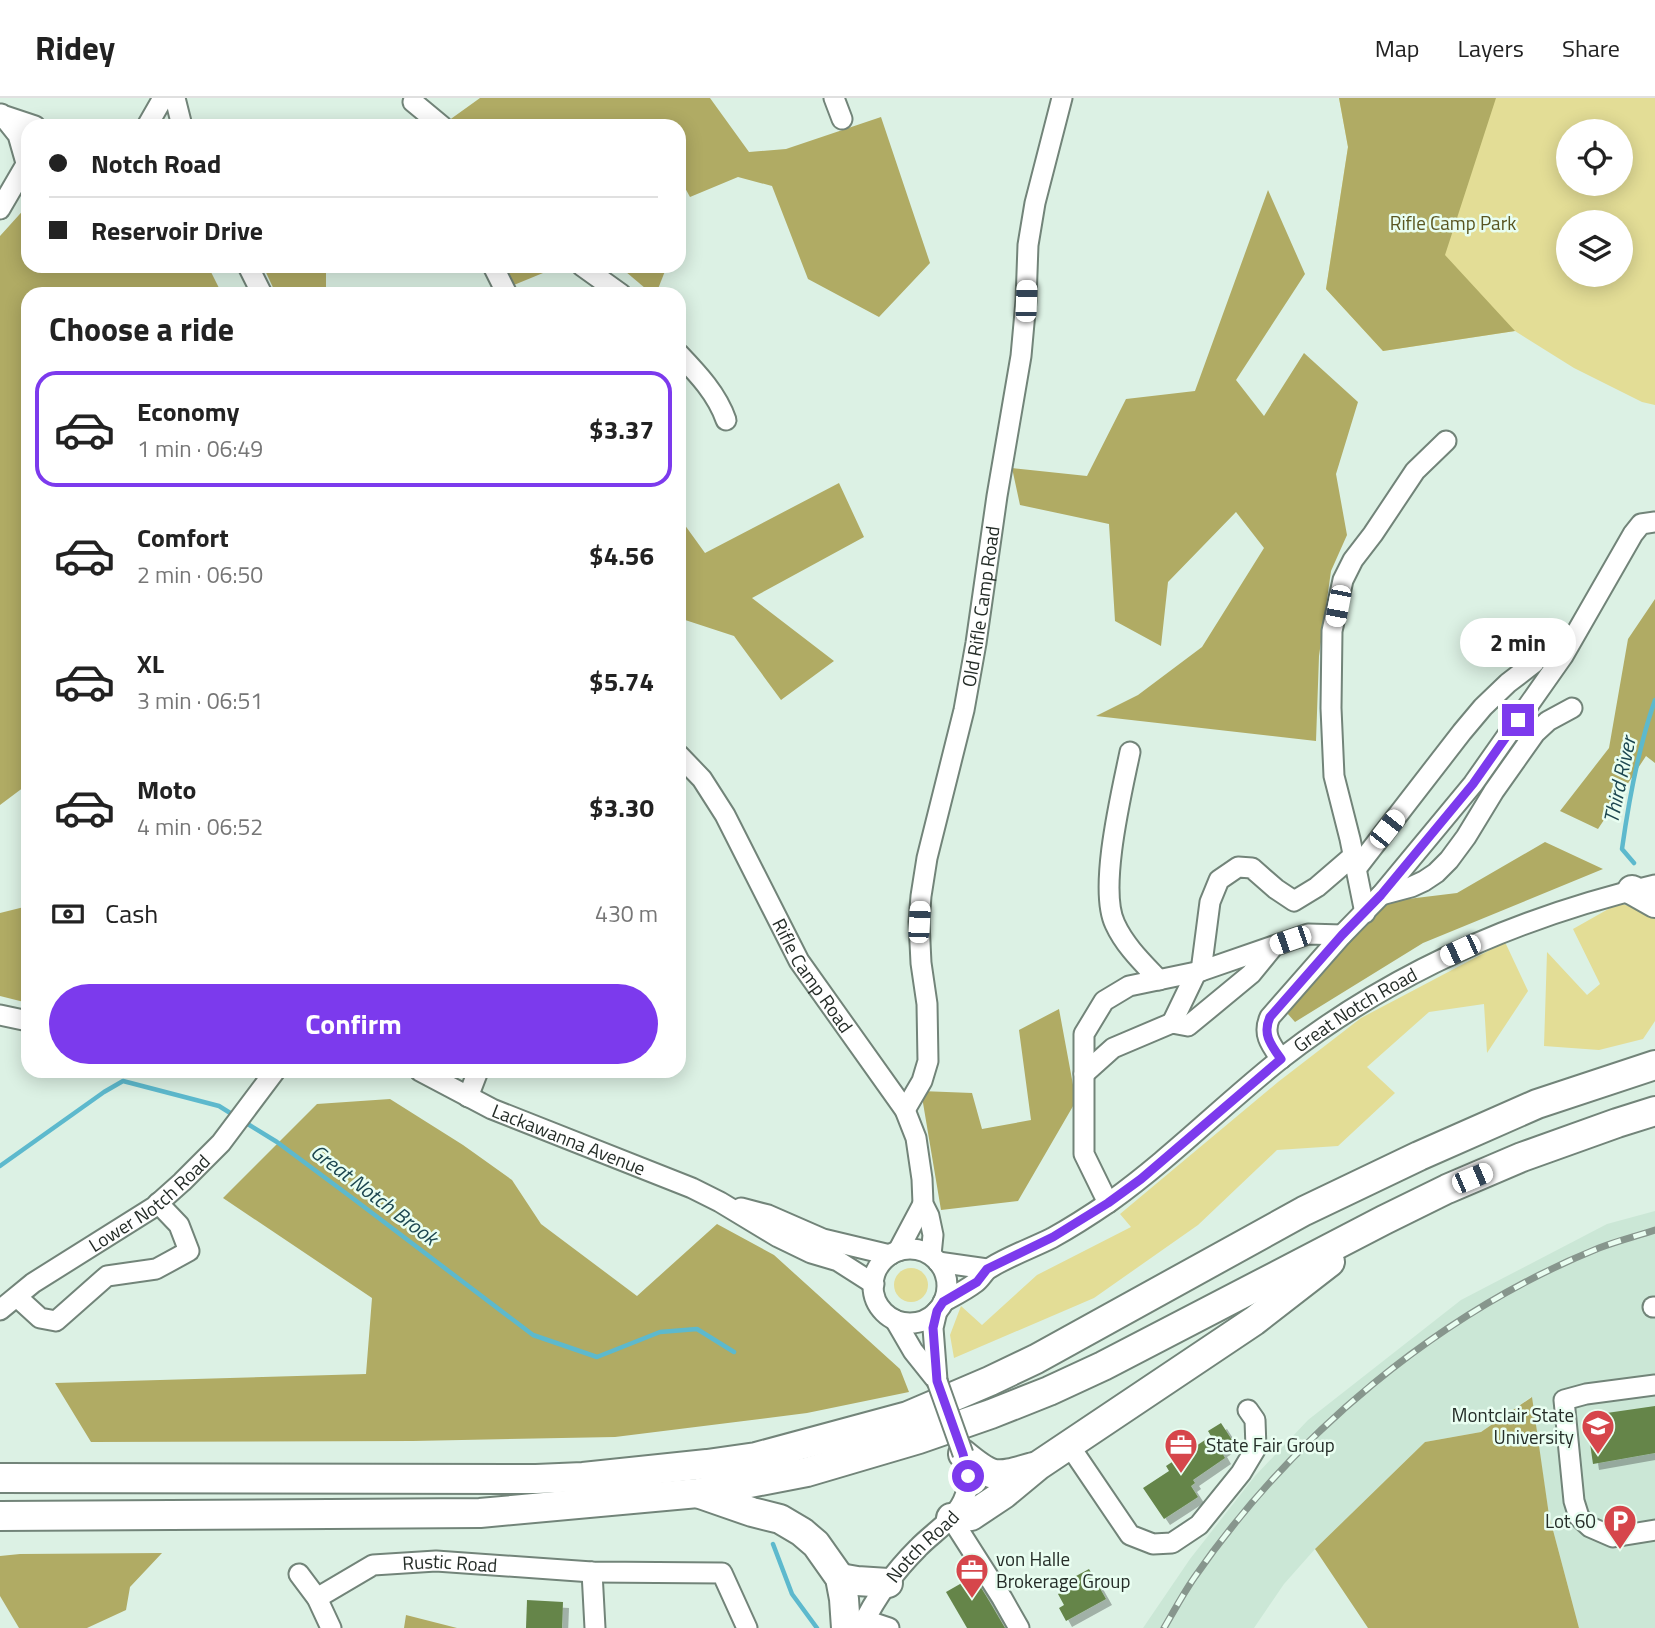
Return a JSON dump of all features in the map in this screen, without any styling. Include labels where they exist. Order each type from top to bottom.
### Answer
[{"type":"highway","points":[[1608,1080],[1655,1052]]},
{"type":"highway","points":[[0,1478],[572,1478],[756,1457],[908,1416],[990,1381],[1097,1326],[1314,1206],[1419,1156],[1537,1104],[1655,1065]]},
{"type":"highway","points":[[0,1516],[480,1513],[698,1493],[807,1472],[991,1415],[1103,1366],[1447,1189],[1522,1157],[1655,1111]]},
{"type":"highway","points":[[951,1518],[971,1516],[1004,1494],[1039,1465],[1254,1321],[1384,1220]]},
{"type":"highway","points":[[963,1454],[982,1470],[993,1475],[1039,1465]]},
{"type":"highway","points":[[698,1493],[752,1512],[780,1518],[802,1532],[816,1544],[840,1578],[844,1599],[858,1625]]},
{"type":"highway","points":[[840,1578],[888,1583]]},
{"type":"street","points":[[151,119],[163,98]]},
{"type":"street","points":[[175,98],[180,119]]},
{"type":"street","points":[[834,98],[842,119]]},
{"type":"street","name":"Old Rifle Camp Road","points":[[905,1110],[922,1081],[929,1061],[919,922],[923,884],[964,709],[976,643],[1021,356],[1028,246],[1035,203],[1062,98]]},
{"type":"street","points":[[412,100],[422,119]]},
{"type":"street","points":[[412,100],[434,119]]},
{"type":"street","points":[[1,114],[21,121]]},
{"type":"street","points":[[1,114],[18,135],[21,144]]},
{"type":"street","points":[[0,209],[21,172]]},
{"type":"street","points":[[592,273],[611,287]]},
{"type":"street","points":[[686,362],[721,405],[726,420]]},
{"type":"street","points":[[1365,913],[1334,776],[1332,631],[1343,580],[1353,560],[1415,471],[1446,441]]},
{"type":"street","points":[[1281,1059],[1266,1035],[1270,1017],[1381,895],[1473,784],[1548,678],[1633,534],[1641,524],[1655,522]]},
{"type":"street","points":[[1172,1023],[1198,972],[1210,902],[1219,880],[1238,867],[1252,867],[1294,901],[1355,862],[1483,707],[1534,663]]},
{"type":"street","points":[[1381,895],[1411,887],[1443,867],[1535,733],[1548,720],[1572,708]]},
{"type":"street","points":[[1130,752],[1112,852],[1111,913],[1123,938],[1159,980]]},
{"type":"street","name":"Rifle Camp Road","points":[[686,762],[702,779],[725,816],[799,961],[905,1110],[916,1139],[923,1204],[929,1216],[935,1259]]},
{"type":"street","name":"Great Notch Road","points":[[940,1306],[977,1282],[987,1269],[1053,1237],[1108,1203],[1141,1179],[1281,1059],[1359,1005],[1441,959],[1541,917],[1647,893]]},
{"type":"street","points":[[1108,1203],[1084,1154],[1084,1034],[1104,1001],[1129,985],[1198,972],[1308,934],[1342,935]]},
{"type":"street","points":[[1084,1074],[1113,1048],[1172,1023],[1188,1026],[1251,974],[1273,947]]},
{"type":"street","points":[[0,1015],[21,1020]]},
{"type":"street","name":"Lower Notch Road","points":[[0,1311],[33,1283],[158,1203],[204,1162],[246,1112],[270,1078]]},
{"type":"street","name":"Lackawanna Avenue","points":[[445,1078],[468,1097],[504,1115],[692,1188],[778,1237],[811,1253],[838,1261],[874,1284]]},
{"type":"street","points":[[468,1097],[475,1078]]},
{"type":"street","name":"Lackawanna Avenue","points":[[720,1202],[768,1215],[823,1239],[894,1253]]},
{"type":"street","points":[[17,1297],[40,1318],[56,1321],[107,1276],[156,1269],[189,1251],[179,1225],[158,1203]]},
{"type":"street","points":[[923,1204],[894,1253],[881,1263],[876,1273],[874,1293],[881,1309],[895,1320],[913,1323],[929,1318],[940,1306],[947,1292],[944,1271],[935,1259]]},
{"type":"street","points":[[894,1253],[915,1250],[935,1259],[987,1269]]},
{"type":"street","name":"Notch Road","points":[[858,1625],[919,1546],[951,1518],[962,1504],[968,1486],[963,1454],[937,1381],[933,1328],[940,1306]]},
{"type":"street","name":"Notch Road","points":[[895,1320],[913,1350],[937,1381]]},
{"type":"street","points":[[1655,1385],[1586,1394],[1564,1400],[1574,1501],[1579,1517],[1590,1527],[1613,1537],[1655,1530]]},
{"type":"street","points":[[1069,1445],[1130,1535],[1153,1544],[1172,1543],[1199,1525],[1241,1473],[1256,1448],[1255,1420],[1248,1409]]},
{"type":"street","points":[[951,1518],[1019,1628]]},
{"type":"street","name":"Rustic Road","points":[[317,1598],[373,1565],[436,1561],[592,1572],[722,1573],[747,1628]]},
{"type":"street","points":[[592,1572],[595,1628]]},
{"type":"street","points":[[299,1574],[317,1598],[331,1628]]},
{"type":"street","points":[[858,1625],[889,1628]]},
{"type":"shaded area","points":[[1655,1211],[1655,1628],[1579,1628],[1549,1515],[1531,1397],[1481,1432],[1425,1442],[1315,1549],[1284,1584],[1254,1628],[1143,1628],[1190,1559],[1255,1476],[1308,1420],[1461,1300],[1607,1224]]},
{"type":"green space","points":[[480,98],[710,98],[749,152],[786,149],[881,117],[930,263],[879,317],[808,279],[772,186],[738,177],[690,197],[686,190],[686,119],[451,119]]},
{"type":"green space","name":"Rifle Camp Park","points":[[1339,98],[1655,98],[1655,405],[1642,402],[1574,368],[1515,331],[1383,351],[1326,289],[1348,147]]},
{"type":"green space","points":[[1339,98],[1496,98],[1445,255],[1515,331],[1383,351],[1326,289],[1348,147]]},
{"type":"green space","points":[[1268,190],[1305,274],[1236,380],[1264,416],[1304,353],[1358,402],[1336,474],[1347,535],[1331,571],[1319,656],[1316,741],[1096,716],[1138,695],[1202,647],[1264,548],[1236,512],[1168,582],[1161,646],[1115,621],[1109,524],[1020,505],[1012,468],[1087,476],[1126,399],[1195,391]]},
{"type":"green space","points":[[21,213],[21,273],[212,273],[218,287],[21,287],[21,789],[0,805],[0,236]]},
{"type":"green space","points":[[266,273],[326,273],[326,287],[273,287]]},
{"type":"green space","points":[[502,273],[543,273],[509,287]]},
{"type":"green space","points":[[627,273],[664,273],[659,287],[644,287]]},
{"type":"green space","points":[[839,483],[864,537],[752,598],[834,661],[781,700],[734,636],[686,620],[686,527],[705,553]]},
{"type":"green space","points":[[1655,599],[1655,763],[1646,756],[1598,829],[1560,811],[1609,748],[1628,639]]},
{"type":"green space","points":[[1545,842],[1603,869],[1423,943],[1295,1022],[1287,1013],[1383,902],[1457,893]]},
{"type":"green space","points":[[1619,903],[1655,914],[1655,1021],[1643,1039],[1599,1050],[1544,1046],[1547,952],[1587,995],[1600,984],[1573,929]]},
{"type":"green space","points":[[21,908],[21,1001],[0,996],[0,913]]},
{"type":"green space","points":[[1505,942],[1528,991],[1487,1053],[1484,1004],[1429,1012],[1367,1067],[1395,1093],[1338,1146],[1277,1150],[1198,1225],[1094,1298],[954,1358],[950,1335],[961,1306],[982,1325],[1037,1275],[1131,1227],[1120,1214],[1278,1082],[1361,1018]]},
{"type":"green space","points":[[1059,1009],[1076,1101],[1018,1201],[941,1210],[921,1091],[972,1093],[982,1129],[1031,1120],[1019,1030]]},
{"type":"green space","points":[[390,1099],[512,1180],[541,1224],[637,1296],[717,1224],[774,1255],[900,1369],[909,1392],[807,1413],[615,1437],[91,1442],[55,1383],[366,1374],[372,1298],[223,1198],[317,1104]]},
{"type":"green space","points":[[911,1268],[923,1273],[928,1285],[923,1297],[911,1302],[899,1297],[894,1285],[899,1273]]},
{"type":"green space","points":[[1532,1397],[1549,1515],[1579,1628],[1368,1628],[1315,1549],[1425,1442],[1481,1432]]},
{"type":"green space","points":[[162,1553],[130,1587],[126,1610],[87,1628],[19,1628],[0,1596],[0,1556]]},
{"type":"green space","points":[[406,1615],[457,1628],[404,1628]]},
{"type":"building","points":[[1655,1406],[1655,1453],[1593,1464],[1586,1416]]},
{"type":"building","name":"State Fair Group","points":[[1221,1423],[1234,1443],[1221,1451],[1225,1458],[1193,1480],[1195,1483],[1191,1486],[1198,1497],[1164,1519],[1143,1488],[1169,1471],[1166,1466],[1211,1436],[1208,1431]]},
{"type":"building","points":[[1089,1569],[1106,1599],[1066,1621],[1059,1608],[1064,1605],[1058,1594],[1080,1582],[1076,1576]]},
{"type":"building","points":[[974,1576],[1005,1628],[967,1628],[946,1592]]},
{"type":"building","points":[[527,1600],[563,1602],[562,1628],[526,1628]]},
{"type":"waterway","name":"Third River","points":[[1634,863],[1622,849],[1635,774],[1655,700]]},
{"type":"waterway","name":"Great Notch Brook","points":[[0,1166],[123,1081],[219,1106],[235,1116]]},
{"type":"waterway","name":"Great Notch Brook","points":[[243,1121],[277,1142],[533,1335],[597,1357],[660,1332],[697,1329],[734,1352]]},
{"type":"waterway","name":"Great Notch Brook","points":[[773,1544],[792,1594],[817,1628]]},
{"type":"railway","points":[[1164,1628],[1194,1578],[1233,1525],[1276,1475],[1323,1428],[1373,1384],[1426,1343],[1539,1275],[1599,1248],[1655,1230]]},
{"type":"place","name":"Montclair State University","points":[[1598,1456]]},
{"type":"place","name":"State Fair Group","points":[[1181,1475]]},
{"type":"place","name":"Lot 60","points":[[1620,1551]]},
{"type":"place","name":"von Halle Brokerage Group","points":[[972,1600]]},
{"type":"route","points":[[968,1476],[937,1381],[933,1328],[937,1311],[943,1302],[977,1282],[987,1269],[1053,1237],[1108,1203],[1141,1179],[1281,1059],[1266,1035],[1270,1017],[1381,895],[1473,784],[1518,720]]}]
